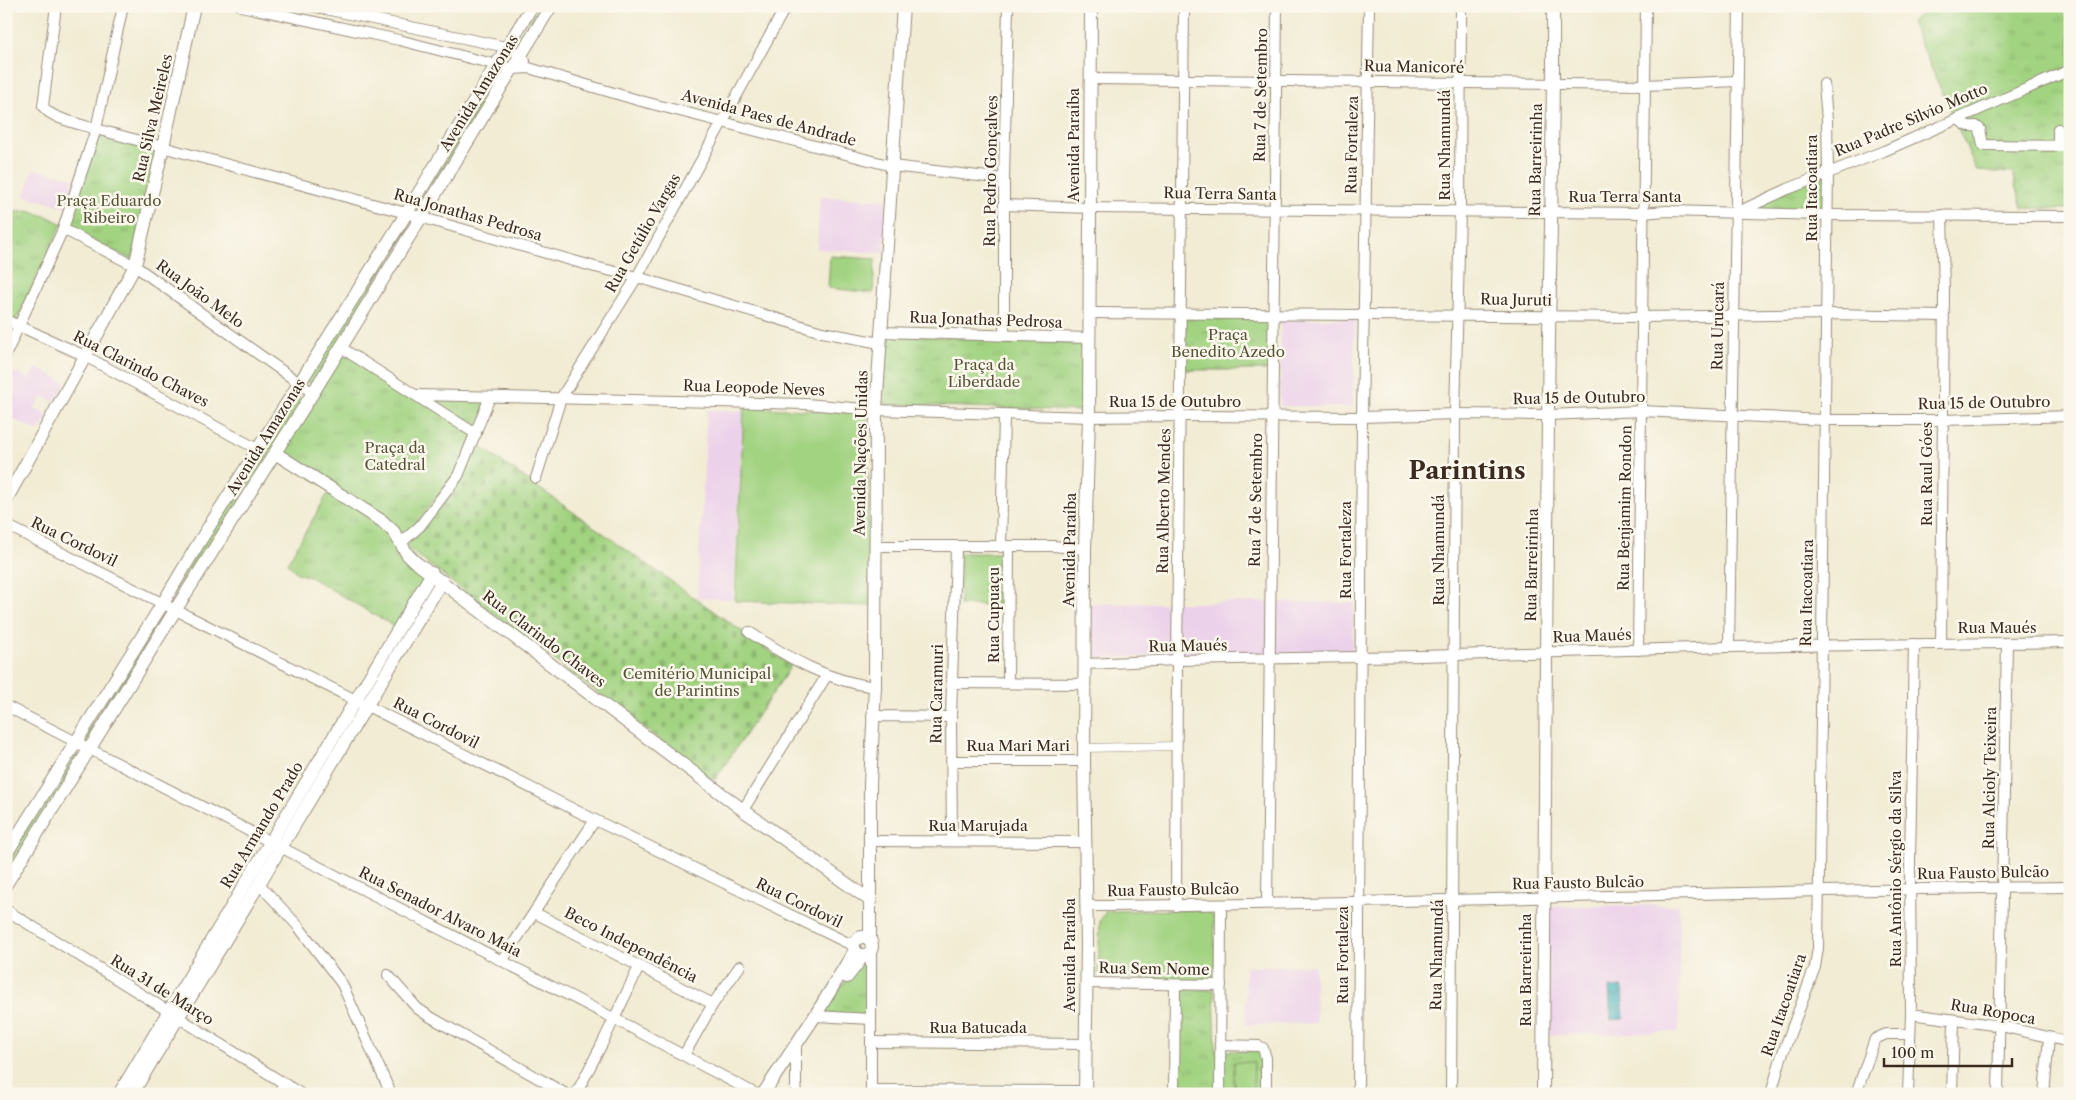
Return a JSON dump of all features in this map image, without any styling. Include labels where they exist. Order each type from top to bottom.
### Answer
[{"type":"street","name":"Rua Jonathas Pedrosa","points":[[56,6],[43,106],[48,113],[96,129],[637,277],[822,332],[881,337],[1004,336],[1089,338]]},
{"type":"street","points":[[6,354],[63,229],[96,129],[123,6]]},
{"type":"street","name":"Rua Silva Meireles","points":[[6,500],[135,266],[164,147],[194,6]]},
{"type":"street","name":"Avenida Paes de Andrade","points":[[241,6],[399,40],[513,68],[529,68],[723,122],[892,166],[1004,179]]},
{"type":"street","points":[[310,6],[506,47],[521,55],[529,68]]},
{"type":"street","name":"Avenida Amazonas","points":[[6,854],[198,544],[259,450],[532,6]]},
{"type":"street","name":"Avenida Amazonas","points":[[6,884],[176,609],[313,393],[551,6]]},
{"type":"street","name":"Rua Getúlio Vargas","points":[[536,478],[561,398],[637,277],[786,6]]},
{"type":"street","name":"Avenida Nações Unidas","points":[[862,947],[871,901],[872,716],[875,687],[876,410],[903,6]]},
{"type":"street","name":"Rua Pedro Gonçalves","points":[[1004,336],[1004,179],[1008,6]]},
{"type":"street","name":"Avenida Paraíba","points":[[1085,1092],[1087,906],[1085,754],[1086,549],[1089,417],[1091,6]]},
{"type":"street","name":"Rua Alberto Mendes","points":[[1176,906],[1184,6]]},
{"type":"street","name":"Rua 7 de Setembro","points":[[1267,903],[1277,6]]},
{"type":"street","name":"Rua Fortaleza","points":[[1358,1094],[1362,417],[1369,6]]},
{"type":"street","name":"Rua Nhamundá","points":[[1451,1094],[1454,414],[1460,211],[1461,6]]},
{"type":"street","name":"Rua Barreirinha","points":[[1543,1094],[1543,898],[1553,6]]},
{"type":"street","name":"Rua Benjamim Rondon","points":[[1638,650],[1646,6]]},
{"type":"street","name":"Rua Urucará","points":[[1730,647],[1739,6]]},
{"type":"street","points":[[344,29],[347,14]]},
{"type":"street","points":[[399,40],[402,25]]},
{"type":"street","name":"Rua Padre Silvio Motto","points":[[1736,212],[1828,171],[1884,151],[2070,70]]},
{"type":"street","name":"Rua Manicoré","points":[[1091,79],[1645,85],[1737,81]]},
{"type":"street","name":"Rua Itacoatiara","points":[[1770,1094],[1817,959],[1828,171],[1824,84]]},
{"type":"street","points":[[1958,118],[1964,125],[1976,126],[1980,129],[1983,145],[1986,146],[2070,146]]},
{"type":"street","points":[[2058,129],[2058,146]]},
{"type":"street","name":"Rua Terra Santa","points":[[1005,205],[1090,208],[1365,211],[1643,213],[1666,211],[1827,215],[2067,216]]},
{"type":"street","name":"Rua Raul Góes","points":[[1941,643],[1942,215]]},
{"type":"street","name":"Rua João Melo","points":[[63,229],[135,266],[313,393]]},
{"type":"street","name":"Rua Juruti","points":[[1089,313],[1551,316],[1826,314],[1943,316]]},
{"type":"street","name":"Rua Clarindo Chaves","points":[[6,320],[84,356],[259,450]]},
{"type":"street","points":[[340,347],[418,395],[476,434]]},
{"type":"street","name":"Rua Leopode Neves","points":[[418,395],[806,404],[876,410],[1089,417]]},
{"type":"street","points":[[401,543],[420,526],[452,486],[464,464],[490,397]]},
{"type":"street","name":"Rua 15 de Outubro","points":[[1089,417],[1273,418],[1454,414],[1548,415],[1642,411],[1824,420],[1943,420],[2070,416]]},
{"type":"street","points":[[1004,415],[1005,547]]},
{"type":"street","name":"Rua Clarindo Chaves","points":[[275,453],[380,520],[394,532],[411,557],[743,810],[871,901]]},
{"type":"street","name":"Rua Cordovil","points":[[6,525],[595,820],[862,947]]},
{"type":"street","points":[[875,546],[956,548],[1053,546],[1086,549]]},
{"type":"street","name":"Rua Cupuaçu","points":[[1005,547],[1008,682]]},
{"type":"street","name":"Rua Caramuri","points":[[952,841],[950,717],[956,548]]},
{"type":"street","name":"Rua Armando Prado","points":[[119,1094],[168,1012],[277,845],[360,702],[437,577]]},
{"type":"street","points":[[749,632],[791,659],[827,675],[849,683],[875,687]]},
{"type":"street","name":"Rua Maués","points":[[1086,664],[1177,660],[1269,660],[1730,647],[2070,642]]},
{"type":"street","name":"Rua Antônio Sérgio da Silva","points":[[1908,1094],[1914,644]]},
{"type":"street","name":"Rua Alcioly Teixeira","points":[[1998,1094],[2001,1026],[2007,644]]},
{"type":"street","points":[[743,810],[827,675]]},
{"type":"street","points":[[952,683],[1086,684]]},
{"type":"street","points":[[6,706],[77,742]]},
{"type":"street","points":[[872,716],[950,717]]},
{"type":"street","name":"Rua Senador Alvaro Maia","points":[[77,742],[615,1019],[756,1094]]},
{"type":"street","points":[[1085,754],[1177,746]]},
{"type":"street","name":"Rua Mari Mari","points":[[952,761],[1085,754]]},
{"type":"street","points":[[502,961],[595,820]]},
{"type":"street","name":"Rua Marujada","points":[[870,841],[1086,842]]},
{"type":"street","name":"Rua Armando Prado","points":[[132,1094],[260,886],[277,845]]},
{"type":"street","points":[[260,886],[298,926],[342,984],[391,1094]]},
{"type":"street","name":"Rua Fausto Bulcão","points":[[1087,906],[1221,906],[1267,903],[1453,901],[1818,893],[1910,889],[2070,887]]},
{"type":"street","points":[[1220,1094],[1221,906]]},
{"type":"street","name":"Rua 31 de Março","points":[[6,911],[301,1094]]},
{"type":"street","name":"Beco Independência","points":[[535,913],[714,1004]]},
{"type":"street","points":[[763,1094],[862,947]]},
{"type":"street","points":[[862,947],[871,1019],[871,1092],[1085,1092]]},
{"type":"street","points":[[684,1055],[714,1004],[740,966]]},
{"type":"street","points":[[576,1094],[615,1019],[639,967]]},
{"type":"street","points":[[388,975],[417,1008],[426,1015],[566,1094]]},
{"type":"street","name":"Rua Sem Nome","points":[[1086,982],[1221,985]]},
{"type":"street","points":[[1174,1094],[1176,985]]},
{"type":"street","name":"Rua Ropoca","points":[[1910,1014],[2001,1026],[2070,1042]]},
{"type":"street","points":[[815,1016],[871,1019]]},
{"type":"street","points":[[1952,1094],[1954,1020]]},
{"type":"street","points":[[1856,1094],[1875,1039],[1886,1034],[1910,1034]]},
{"type":"street","points":[[2044,1094],[2049,1038]]},
{"type":"street","name":"Rua Batucada","points":[[872,1042],[1085,1044]]},
{"type":"street","points":[[796,1045],[796,1094]]},
{"type":"street","points":[[1220,1045],[1259,1046],[1264,1048],[1266,1058],[1266,1094]]},
{"type":"street","points":[[278,1094],[284,1084]]},
{"type":"shaded area","points":[[33,169],[74,178],[67,207],[25,196]]},
{"type":"shaded area","points":[[820,197],[887,200],[885,253],[817,249]]},
{"type":"shaded area","points":[[1355,318],[1353,407],[1280,406],[1281,320]]},
{"type":"shaded area","points":[[36,368],[66,383],[55,402],[43,396],[34,408],[48,416],[39,431],[6,416],[6,400],[10,402],[16,392],[6,386],[14,371],[29,379]]},
{"type":"shaded area","points":[[707,410],[743,411],[733,599],[697,598]]},
{"type":"shaded area","points":[[1354,603],[1352,651],[1091,658],[1091,604]]},
{"type":"shaded area","points":[[1679,905],[1679,1032],[1550,1035],[1548,907]]},
{"type":"shaded area","points":[[1314,965],[1316,1023],[1246,1025],[1245,967]]},
{"type":"green space","points":[[539,6],[547,6],[520,49],[514,46]]},
{"type":"green space","points":[[1932,6],[2070,6],[2070,209],[2022,208],[2013,173],[1977,171],[1911,22]]},
{"type":"green space","points":[[500,69],[506,74],[422,207],[416,203]]},
{"type":"green space","name":"Praça Eduardo Ribeiro","points":[[96,136],[159,152],[132,260],[67,227]]},
{"type":"green space","points":[[1827,173],[1827,215],[1735,212]]},
{"type":"green space","points":[[27,211],[49,217],[62,224],[15,323],[6,320],[6,218],[16,212]]},
{"type":"green space","points":[[403,225],[408,229],[312,385],[305,381]]},
{"type":"green space","points":[[830,256],[875,259],[873,293],[828,288]]},
{"type":"green space","name":"Praça Benedito Azedo","points":[[1185,317],[1271,317],[1270,370],[1185,370]]},
{"type":"green space","name":"Praça da Liberdade","points":[[887,335],[1085,343],[1082,411],[884,404]]},
{"type":"green space","name":"Praça da Catedral","points":[[340,348],[417,398],[489,397],[464,463],[400,543],[430,573],[397,628],[310,577],[297,573],[287,563],[330,490],[274,454]]},
{"type":"green space","points":[[295,396],[303,400],[178,598],[172,594]]},
{"type":"green space","points":[[744,407],[867,413],[870,606],[735,601]]},
{"type":"green space","name":"Cemitério Municipal de Parintins","points":[[481,447],[791,666],[714,781],[406,547]]},
{"type":"green space","points":[[960,553],[1003,553],[1003,605],[960,605]]},
{"type":"green space","points":[[158,617],[165,621],[91,741],[84,737]]},
{"type":"green space","points":[[74,753],[81,757],[6,878],[6,861]]},
{"type":"green space","points":[[1206,910],[1214,917],[1216,972],[1213,978],[1207,981],[1106,978],[1101,977],[1098,973],[1100,921],[1106,911]]},
{"type":"green space","points":[[867,960],[870,1016],[822,1014],[860,961]]},
{"type":"green space","points":[[1180,989],[1214,990],[1216,1051],[1260,1051],[1260,1094],[1179,1094]]},
{"type":"green space","points":[[1234,1062],[1254,1062],[1253,1089],[1234,1088]]},
{"type":"water","points":[[1622,987],[1624,1019],[1611,1020],[1609,988]]},
{"type":"district","name":"Parintins","points":[[1467,470]]}]
